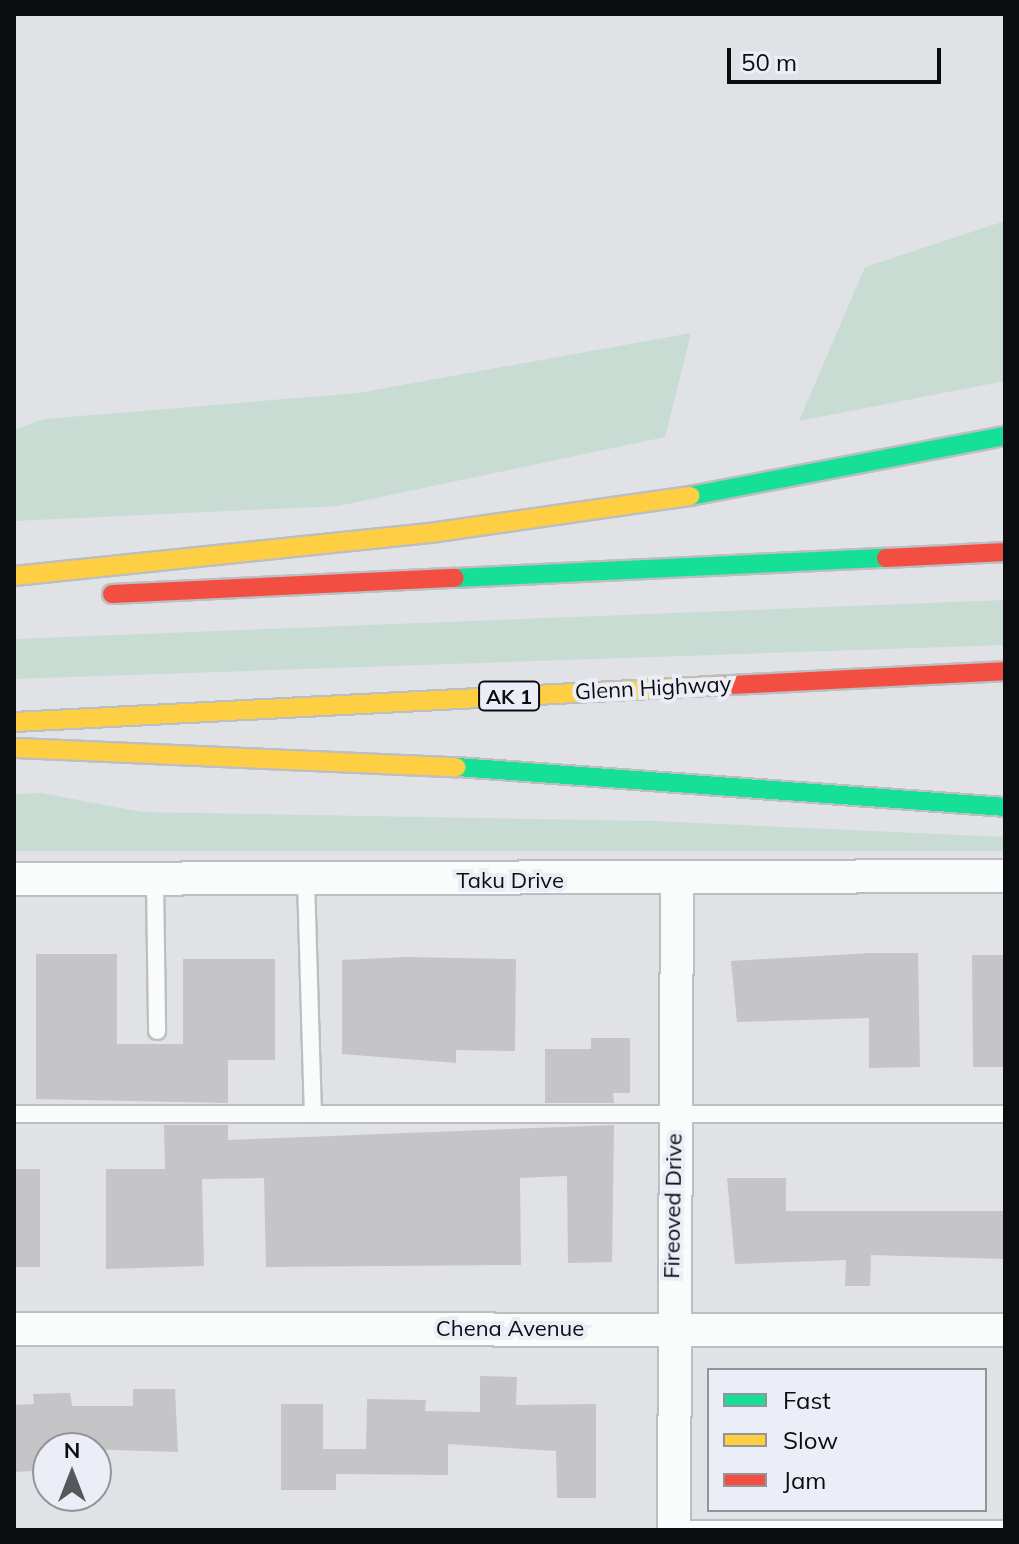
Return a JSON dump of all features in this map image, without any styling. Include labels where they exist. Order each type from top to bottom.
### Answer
[{"type":"highway","points":[[14,576],[664,501],[1005,436]]},
{"type":"highway","points":[[93,595],[1005,552]]},
{"type":"highway","name":"Glenn Highway","points":[[14,722],[1005,671]]},
{"type":"highway","points":[[14,748],[628,775],[1005,807]]},
{"type":"street","name":"Taku Drive","points":[[14,879],[677,881],[1005,876]]},
{"type":"street","name":"Fireoved Drive","points":[[674,1529],[671,1329],[677,881]]},
{"type":"street","name":"Chena Avenue","points":[[14,1329],[1005,1330]]},
{"type":"lane","points":[[155,880],[157,1031]]},
{"type":"lane","points":[[306,880],[313,1114]]},
{"type":"lane","points":[[14,1114],[1005,1114]]},
{"type":"lane","points":[[674,1529],[1005,1529]]},
{"type":"green space","points":[[1005,221],[1005,381],[799,421],[865,267]]},
{"type":"green space","points":[[691,333],[665,437],[338,506],[14,521],[14,430],[44,419],[358,393]]},
{"type":"green space","points":[[1005,600],[1005,645],[14,679],[14,639]]},
{"type":"green space","points":[[41,793],[142,812],[654,821],[1005,837],[1005,851],[14,851],[14,794]]},
{"type":"building","points":[[918,953],[920,1067],[869,1068],[869,1018],[737,1022],[731,961]]},
{"type":"building","points":[[36,954],[117,954],[117,1044],[183,1044],[183,959],[275,959],[275,1060],[228,1060],[228,1103],[36,1099]]},
{"type":"building","points":[[972,955],[1005,955],[1005,1067],[973,1067]]},
{"type":"building","points":[[407,957],[516,959],[515,1051],[456,1050],[456,1063],[342,1054],[342,960]]},
{"type":"building","points":[[591,1038],[630,1038],[630,1093],[613,1093],[614,1103],[545,1103],[545,1049],[591,1049]]},
{"type":"building","points":[[164,1125],[228,1125],[228,1140],[614,1125],[612,1262],[568,1263],[567,1176],[520,1178],[521,1265],[266,1267],[264,1178],[202,1179],[204,1266],[106,1269],[106,1169],[165,1169]]},
{"type":"building","points":[[14,1169],[40,1169],[40,1267],[14,1267]]},
{"type":"building","points":[[727,1178],[786,1178],[786,1211],[1005,1211],[1005,1259],[871,1255],[870,1286],[845,1286],[846,1260],[735,1264]]},
{"type":"building","points":[[480,1376],[517,1377],[516,1405],[596,1404],[596,1498],[557,1498],[556,1451],[448,1444],[448,1475],[336,1474],[336,1490],[281,1490],[281,1404],[323,1404],[323,1449],[366,1449],[367,1399],[426,1400],[425,1411],[480,1412]]},
{"type":"building","points":[[133,1389],[175,1389],[178,1452],[112,1450],[112,1432],[32,1432],[32,1471],[14,1472],[14,1405],[34,1404],[33,1394],[70,1393],[72,1406],[133,1406]]},
{"type":"traffic: fast","points":[[690,496],[1005,436]]},
{"type":"traffic: fast","points":[[455,578],[886,558]]},
{"type":"traffic: fast","points":[[457,767],[1005,807]]},
{"type":"traffic: slow","points":[[14,576],[437,532],[690,496]]},
{"type":"traffic: slow","points":[[14,722],[711,686]]},
{"type":"traffic: slow","points":[[14,748],[457,767]]},
{"type":"traffic: jam","points":[[886,558],[1005,552]]},
{"type":"traffic: jam","points":[[112,594],[455,578]]},
{"type":"traffic: jam","points":[[711,686],[1005,671]]}]
